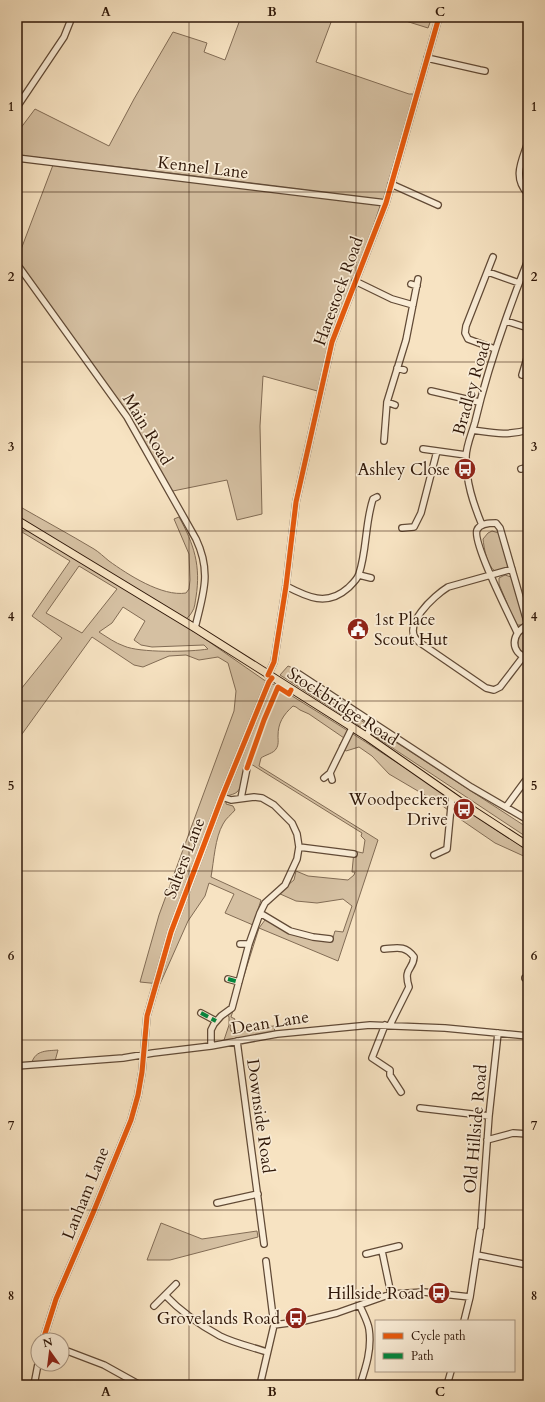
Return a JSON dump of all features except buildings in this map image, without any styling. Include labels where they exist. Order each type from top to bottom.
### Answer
[{"type":"main road","name":"Stockbridge Road","points":[[17,520],[195,628],[366,736],[452,796],[528,846]]},
{"type":"street","points":[[17,107],[67,31],[72,17]]},
{"type":"street","name":"Harestock Road","points":[[270,676],[274,662],[286,586],[296,502],[332,342],[386,203],[439,17]]},
{"type":"street","points":[[427,58],[481,72]]},
{"type":"street","points":[[528,142],[519,175],[520,184],[528,194]]},
{"type":"street","name":"Kennel Lane","points":[[17,158],[386,203]]},
{"type":"street","points":[[391,184],[438,205]]},
{"type":"street","points":[[494,257],[466,326],[465,333],[468,339],[495,349]]},
{"type":"street","name":"Bradley Road","points":[[482,525],[468,485],[466,455],[479,402],[495,349],[528,260]]},
{"type":"street","name":"Main Road","points":[[17,264],[127,417],[202,551],[205,572],[204,591],[195,628]]},
{"type":"street","points":[[488,272],[519,283]]},
{"type":"street","points":[[384,441],[387,402],[400,369],[418,278]]},
{"type":"street","points":[[355,281],[392,299],[413,305]]},
{"type":"street","points":[[411,284],[417,286]]},
{"type":"street","points":[[506,322],[528,328]]},
{"type":"street","points":[[522,375],[528,355]]},
{"type":"street","points":[[431,391],[479,402]]},
{"type":"street","points":[[387,402],[395,405]]},
{"type":"street","points":[[473,430],[504,434],[528,430]]},
{"type":"street","points":[[423,449],[466,455]]},
{"type":"street","points":[[402,528],[414,527],[421,513],[437,452]]},
{"type":"street","points":[[521,469],[528,467]]},
{"type":"street","points":[[286,586],[301,594],[314,598],[330,599],[342,593],[354,582],[359,575],[365,545],[368,513],[373,499],[377,497]]},
{"type":"street","points":[[512,569],[490,574],[448,587],[439,592],[412,627],[414,637],[419,642],[486,688],[494,690],[500,687],[526,657],[516,649],[514,643],[517,632],[521,628],[528,626],[512,569],[500,528],[496,523],[482,525],[478,529],[477,537],[490,574],[517,632]]},
{"type":"street","points":[[359,575],[371,578]]},
{"type":"street","name":"Salters Lane","points":[[143,1054],[147,1016],[171,932],[222,798],[269,682],[270,676]]},
{"type":"street","points":[[300,677],[472,787],[528,820]]},
{"type":"street","points":[[366,736],[374,723]]},
{"type":"street","points":[[324,778],[330,773],[352,728]]},
{"type":"street","points":[[241,798],[247,768]]},
{"type":"street","points":[[330,773],[332,780]]},
{"type":"street","points":[[506,807],[525,781],[528,780]]},
{"type":"street","points":[[434,855],[447,849],[452,796]]},
{"type":"street","points":[[211,1046],[211,1030],[214,1024],[232,1008],[249,944],[260,913],[265,903],[285,885],[293,870],[299,847],[297,834],[292,823],[274,805],[262,798],[241,798],[231,800],[222,798]]},
{"type":"street","points":[[299,847],[354,854]]},
{"type":"street","points":[[260,913],[290,931],[313,937],[330,939]]},
{"type":"street","points":[[240,944],[249,944]]},
{"type":"street","points":[[384,949],[402,948],[410,952],[414,957],[413,962],[407,971],[406,978],[408,987],[372,1058],[390,1070],[390,1075],[401,1092]]},
{"type":"street","points":[[228,979],[239,982]]},
{"type":"street","points":[[201,1013],[216,1021]]},
{"type":"street","name":"Dean Lane","points":[[17,1066],[104,1060],[211,1046],[277,1034],[323,1029],[388,1025],[445,1028],[528,1036]]},
{"type":"street","name":"Old Hillside Road","points":[[476,1255],[481,1229],[489,1116],[498,1033]]},
{"type":"street","name":"Downside Road","points":[[237,1041],[264,1244]]},
{"type":"street","name":"Lanham Lane","points":[[46,1332],[56,1299],[94,1213],[131,1120],[138,1095],[143,1054]]},
{"type":"street","points":[[420,1108],[489,1116]]},
{"type":"street","points":[[487,1140],[513,1133],[528,1134]]},
{"type":"street","name":"Downside Road","points":[[217,1203],[258,1194]]},
{"type":"street","points":[[366,1254],[399,1246]]},
{"type":"street","points":[[382,1251],[391,1294]]},
{"type":"street","points":[[464,1320],[470,1297],[476,1255],[528,1265]]},
{"type":"street","points":[[260,1385],[274,1325],[266,1261]]},
{"type":"street","points":[[154,1306],[176,1284]]},
{"type":"street","points":[[274,1325],[304,1321],[337,1313],[391,1294],[424,1292],[470,1297]]},
{"type":"street","points":[[165,1295],[173,1304],[196,1322],[221,1336],[267,1352]]},
{"type":"street","points":[[360,1306],[369,1328],[370,1349],[367,1366],[360,1385]]},
{"type":"street","points":[[70,1352],[104,1365],[140,1385]]},
{"type":"street","points":[[34,1385],[36,1372]]},
{"type":"street","points":[[447,1385],[451,1372]]},
{"type":"shaded area","points":[[241,17],[333,17],[316,62],[409,94],[414,94],[383,200],[17,155],[17,133],[35,109],[109,146],[134,99],[173,32],[207,43],[204,52],[225,60]]},
{"type":"shaded area","points":[[393,17],[432,17],[428,28]]},
{"type":"shaded area","points":[[53,165],[381,203],[355,281],[332,342],[321,392],[263,376],[260,426],[262,514],[237,520],[227,480],[168,492],[127,417],[17,260]]},
{"type":"shaded area","points":[[17,505],[94,549],[135,578],[166,592],[186,593],[189,589],[190,580],[189,554],[174,519],[179,517],[192,546],[198,575],[194,609],[182,623],[264,680],[273,684],[366,742],[528,850],[528,858],[495,843],[440,804],[389,774],[372,756],[359,747],[346,751],[339,746],[344,738],[309,714],[293,706],[286,713],[280,723],[277,747],[273,752],[261,758],[259,766],[378,840],[338,961],[259,928],[265,920],[290,933],[302,937],[332,941],[335,931],[343,932],[352,906],[343,899],[317,903],[296,901],[278,893],[294,880],[296,871],[308,876],[348,880],[354,875],[355,872],[352,872],[354,851],[363,853],[365,840],[361,836],[362,833],[251,764],[237,792],[227,796],[226,804],[233,806],[235,810],[220,830],[216,842],[211,877],[261,900],[253,925],[225,913],[234,894],[209,883],[205,896],[188,921],[160,984],[140,982],[159,915],[234,711],[236,691],[228,663],[218,657],[199,660],[186,655],[169,656],[143,667],[134,665],[92,637],[17,741],[17,694],[62,638],[32,616],[70,561],[17,529]],"holes":[[[79,566],[117,589],[82,633],[46,613]],[[123,607],[145,621],[134,640],[141,645],[152,647],[204,645],[208,649],[190,651],[153,651],[131,648],[117,643],[99,632],[112,623]]]},
{"type":"shaded area","points":[[492,531],[499,533],[508,566],[504,569],[495,571],[492,569],[488,561],[483,539]]},
{"type":"shaded area","points":[[505,575],[511,577],[512,580],[524,622],[521,625],[516,625],[499,584],[499,578]]},
{"type":"shaded area","points":[[528,630],[528,655],[520,649],[518,641],[520,635]]},
{"type":"shaded area","points":[[288,666],[300,671],[297,680],[365,723],[361,727],[280,675]]},
{"type":"shaded area","points":[[377,730],[528,828],[528,838],[373,735]]},
{"type":"shaded area","points":[[259,928],[231,1017],[235,1019],[230,1027],[231,1031],[246,1031],[260,1027],[274,1026],[275,1033],[227,1041],[224,1040],[229,1025],[229,1017],[227,1014]]},
{"type":"shaded area","points":[[58,1050],[55,1061],[32,1062],[39,1053]]},
{"type":"shaded area","points":[[161,1223],[202,1239],[257,1231],[258,1237],[170,1260],[147,1260]]},
{"type":"marked path","points":[[228,979],[239,982]]},
{"type":"marked path","points":[[201,1013],[216,1021]]},
{"type":"cycle path","points":[[268,675],[274,662],[286,586],[296,502],[332,342],[386,203],[439,17]]},
{"type":"cycle path","points":[[46,1332],[56,1299],[131,1120],[138,1095],[142,1072],[147,1016],[171,932],[222,797],[269,682],[272,678]]},
{"type":"cycle path","points":[[247,768],[264,720],[278,687],[289,694],[291,690]]},
{"type":"place","name":"Ashley Close","points":[[465,469]]},
{"type":"place","name":"1st Place Scout Hut","points":[[358,629]]},
{"type":"place","name":"Woodpeckers Drive","points":[[464,809]]},
{"type":"place","name":"Hillside Road","points":[[439,1293]]},
{"type":"place","name":"Grovelands Road","points":[[296,1318]]}]
